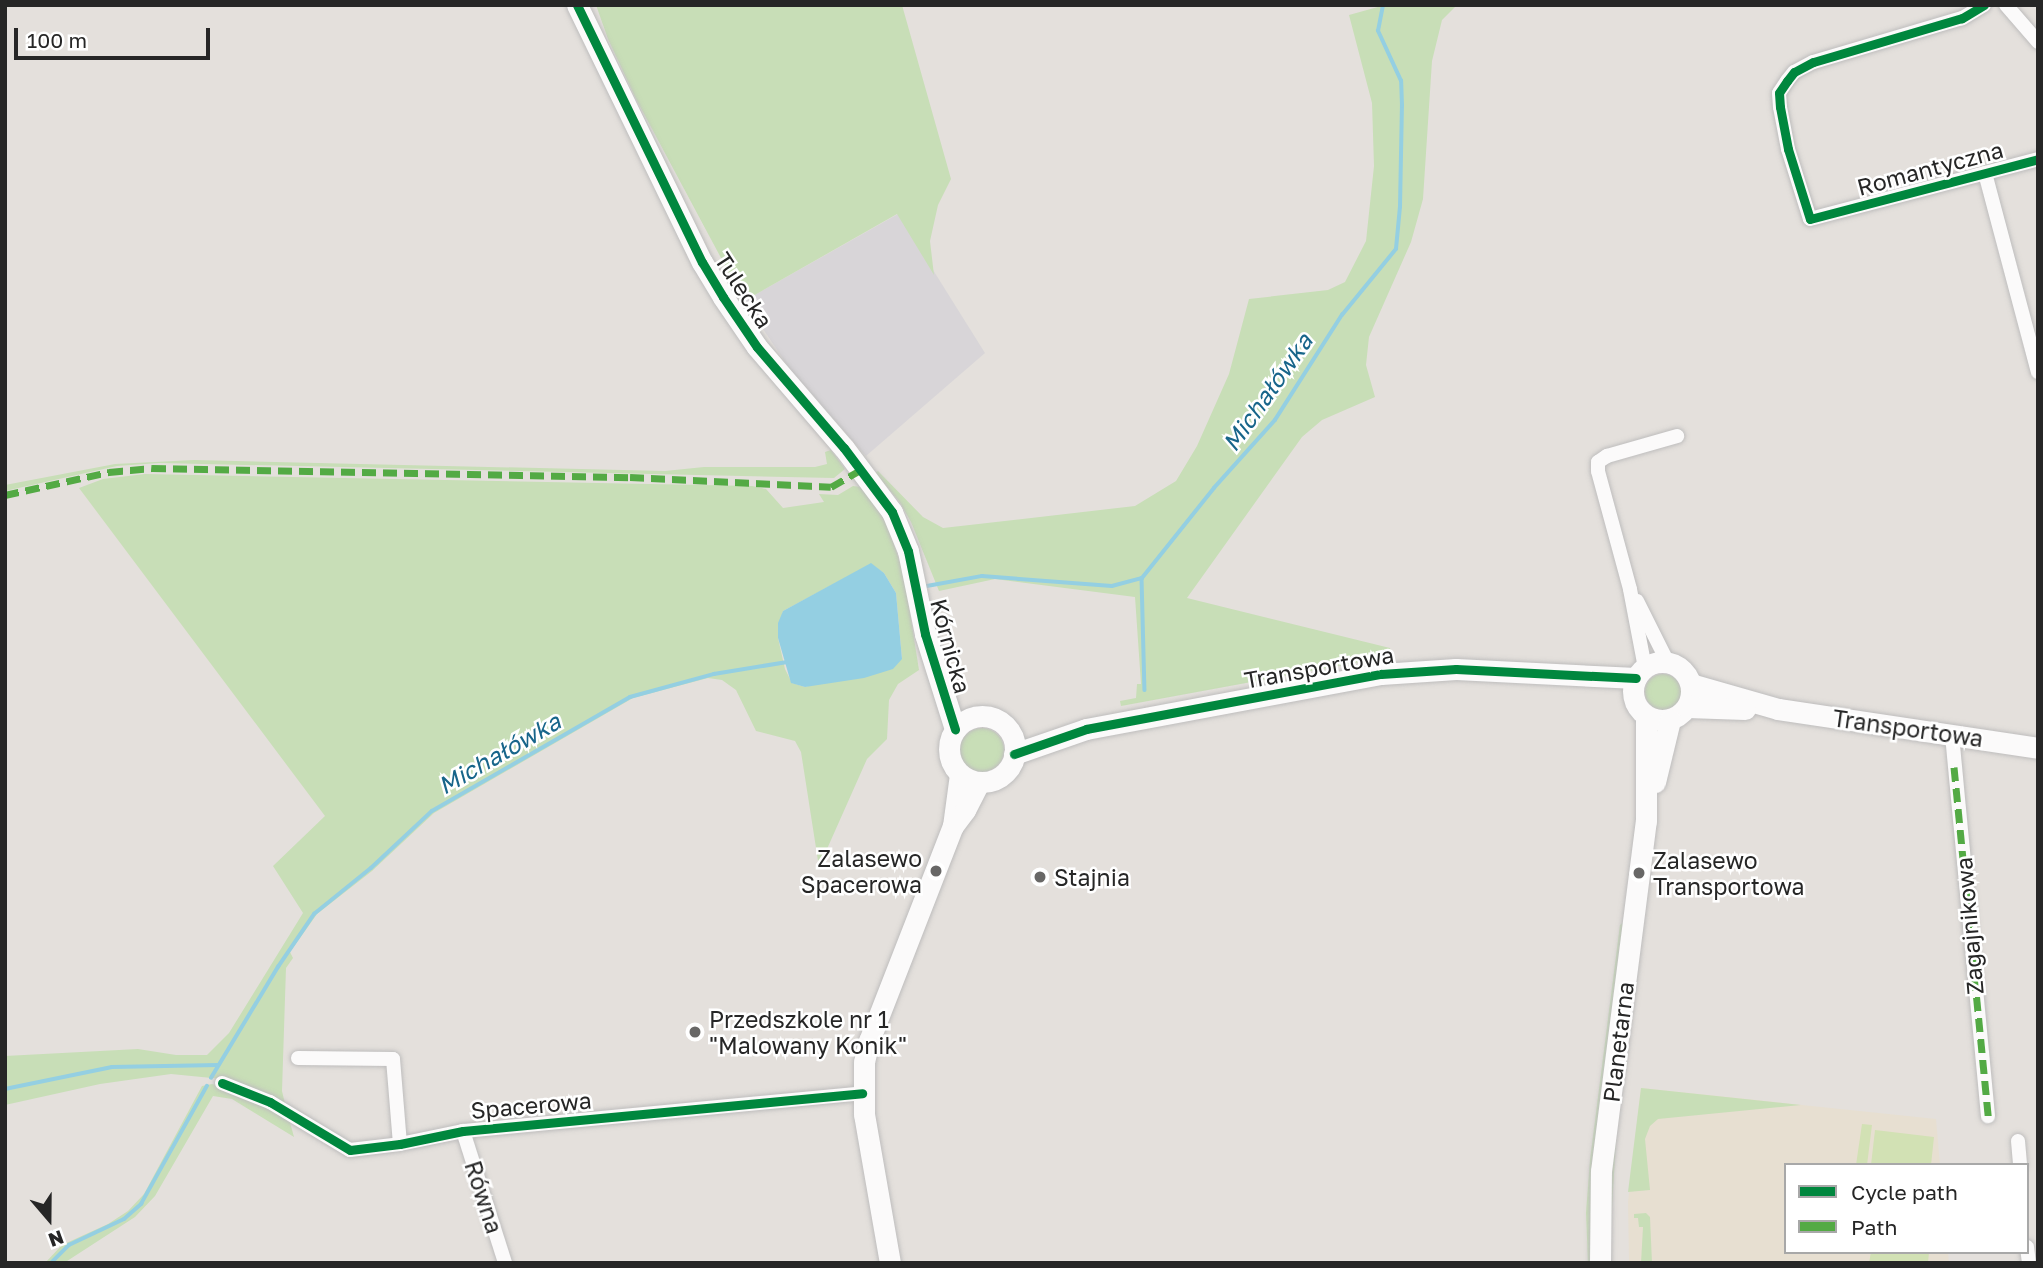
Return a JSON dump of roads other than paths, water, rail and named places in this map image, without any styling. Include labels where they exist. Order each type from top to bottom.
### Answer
[{"type":"street","name":"Tulecka","points":[[577,5],[702,262],[757,347],[844,448],[892,512],[903,533],[914,572]]},
{"type":"street","name":"Romantyczna","points":[[1984,5],[1962,18],[1813,62],[1794,72],[1787,80],[1779,93],[1780,107],[1788,149],[1811,219],[2038,159]]},
{"type":"street","points":[[2006,5],[2038,42]]},
{"type":"street","points":[[1985,173],[2038,372]]},
{"type":"street","points":[[1630,589],[1668,663],[1680,668],[1690,684],[1687,706],[1670,720],[1646,716],[1638,681],[1630,589],[1598,471],[1598,462],[1607,456],[1676,436]]},
{"type":"street","name":"Kórnicka","points":[[914,572],[923,627],[941,692],[955,729]]},
{"type":"street","points":[[1638,681],[1668,663]]},
{"type":"street","name":"Transportowa","points":[[1013,744],[1381,674],[1456,669],[1638,681]]},
{"type":"street","name":"Kórnicka","points":[[937,670],[975,717]]},
{"type":"street","name":"Transportowa","points":[[1690,684],[1778,709]]},
{"type":"street","name":"Transportowa","points":[[1687,706],[1778,709],[2038,748]]},
{"type":"street","name":"Planetarna","points":[[1646,716],[1646,821]]},
{"type":"street","points":[[975,717],[996,720],[1013,744],[1012,764],[998,778],[970,778],[949,751],[955,729],[975,717]]},
{"type":"street","name":"Planetarna","points":[[1600,1263],[1601,1171],[1646,821],[1670,720]]},
{"type":"street","name":"Zagajnikowa","points":[[1952,735],[1988,1116]]},
{"type":"street","points":[[890,1263],[862,1093],[869,1041],[970,778]]},
{"type":"street","points":[[298,1058],[393,1059],[400,1144]]},
{"type":"street","name":"Spacerowa","points":[[222,1083],[270,1102],[350,1150],[400,1144],[463,1131],[862,1093]]},
{"type":"street","name":"Równa","points":[[463,1131],[505,1263]]},
{"type":"street","points":[[2018,1141],[2020,1163]]},
{"type":"water","points":[[871,563],[884,573],[896,593],[902,659],[893,669],[864,678],[805,687],[791,683],[778,638],[778,623],[783,611]]},
{"type":"waterway","name":"Michałówka","points":[[927,586],[982,576],[1112,586],[1142,578],[1214,488],[1275,420],[1342,315],[1396,249],[1400,207],[1401,81],[1378,31],[1383,5]]},
{"type":"waterway","points":[[1142,578],[1145,690]]},
{"type":"waterway","name":"Michałówka","points":[[211,1078],[278,967],[314,914],[371,868],[432,811],[630,697],[714,674],[787,662]]},
{"type":"waterway","points":[[5,1089],[112,1067],[218,1065]]},
{"type":"waterway","name":"Michałówka","points":[[51,1263],[69,1245],[124,1219],[141,1204],[207,1086]]},
{"type":"place","name":"Zalasewo Spacerowa","points":[[936,871]]},
{"type":"place","name":"Zalasewo Transportowa","points":[[1639,873]]},
{"type":"place","name":"Stajnia","points":[[1040,877]]},
{"type":"place","name":"Przedszkole nr 1 \"Malowany Konik\"","points":[[695,1032]]}]
